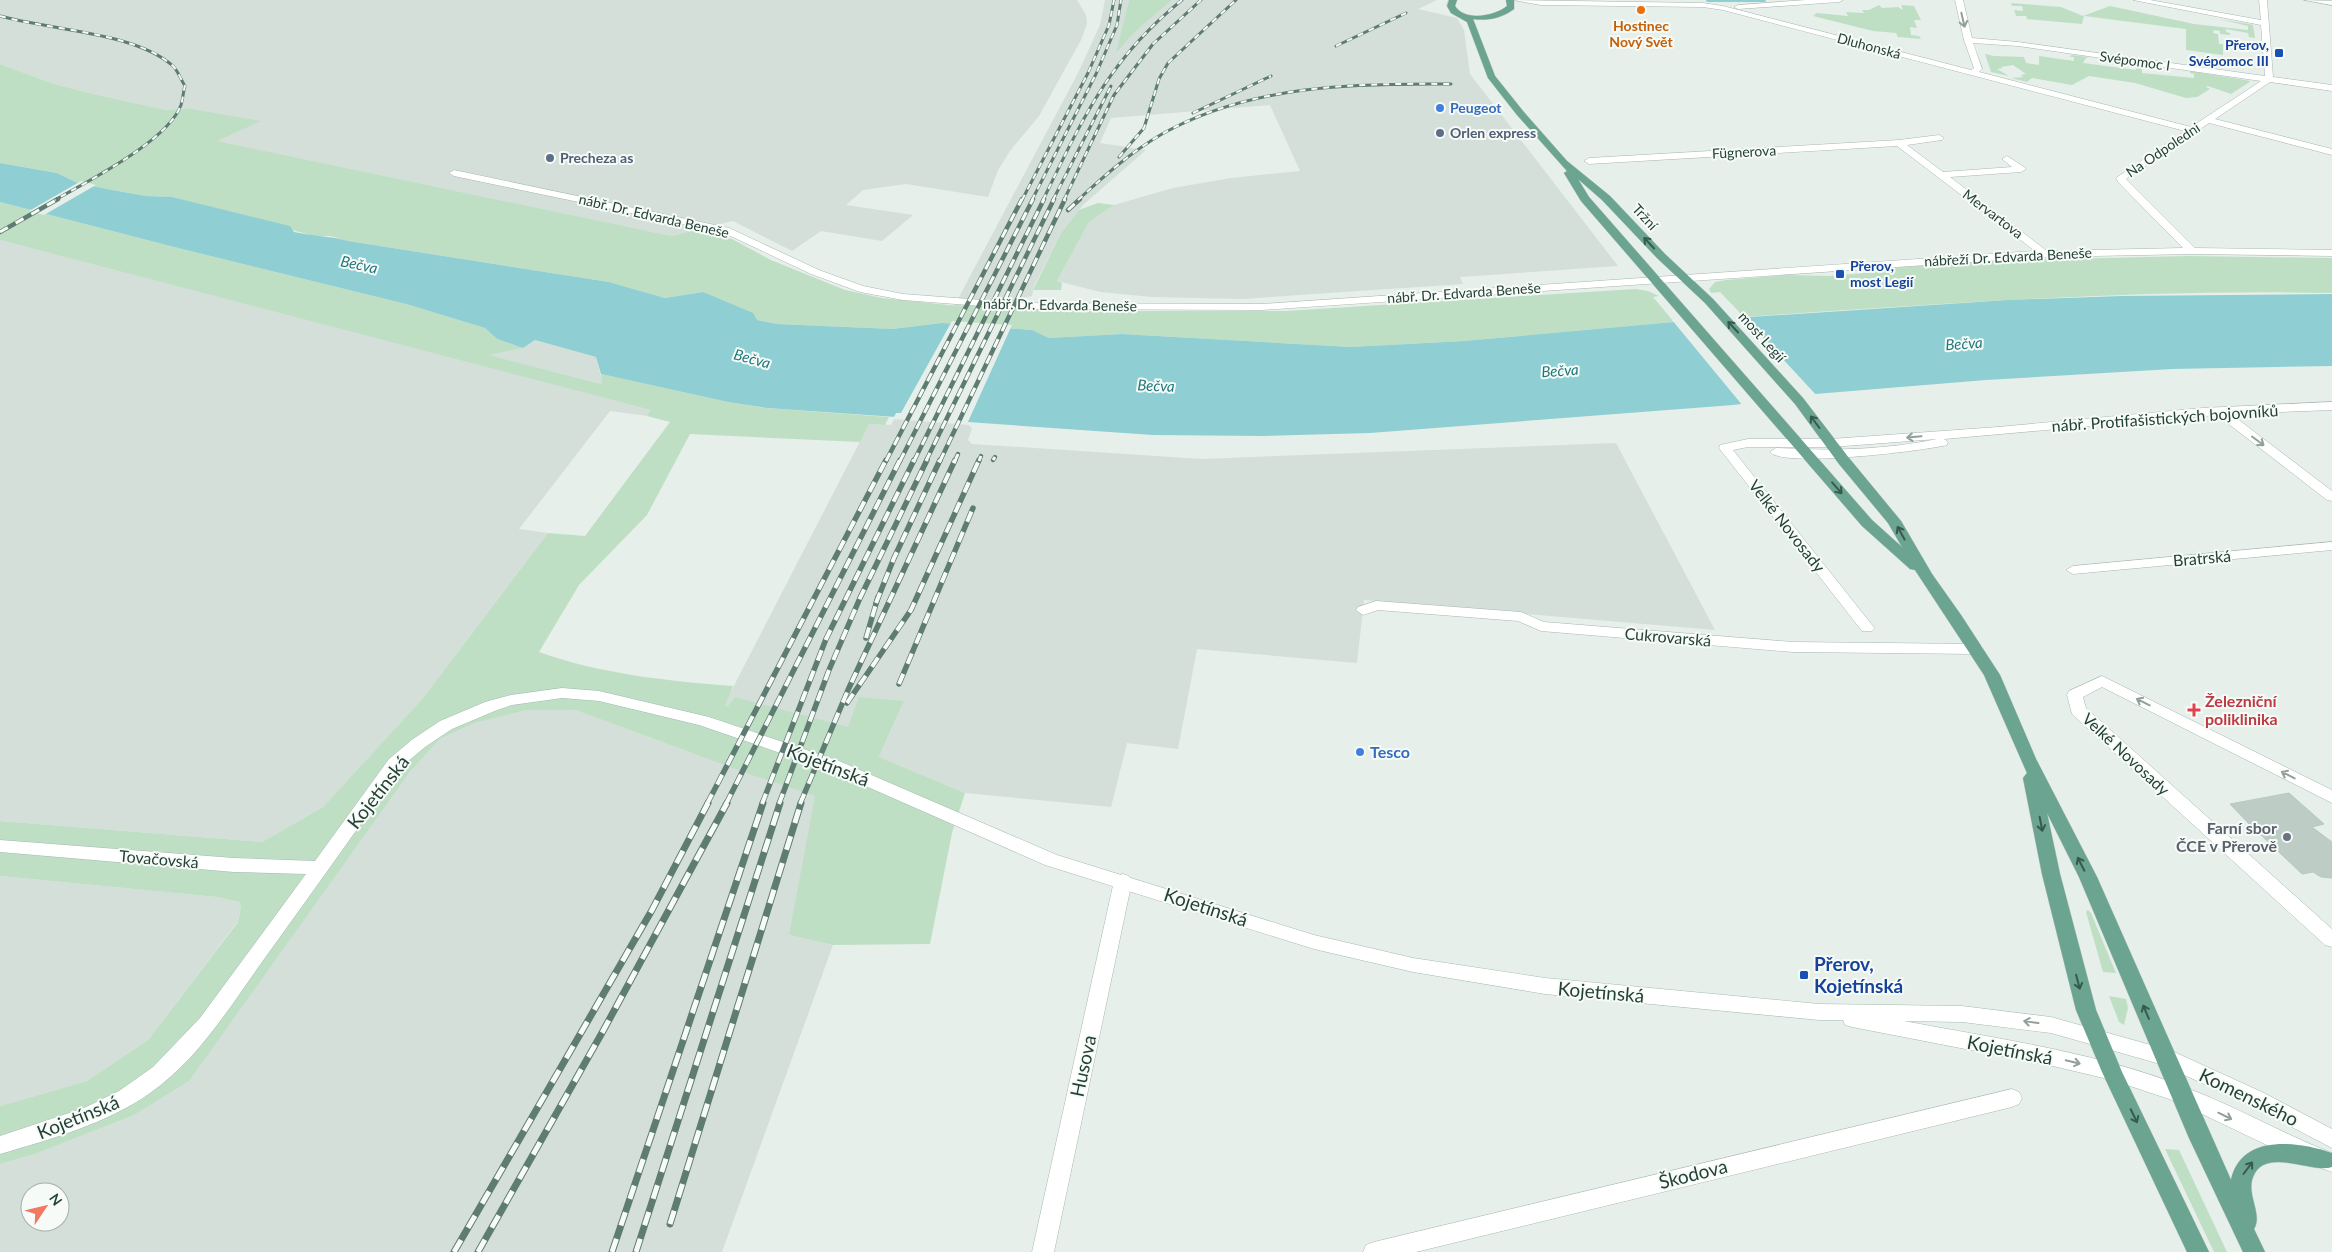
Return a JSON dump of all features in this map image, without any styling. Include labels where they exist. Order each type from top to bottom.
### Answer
[{"type":"main road","points":[[1454,0],[1451,8],[1460,14]]},
{"type":"main road","name":"Dluhonská","points":[[1460,14],[1480,17],[1497,15],[1513,2]]},
{"type":"main road","name":"Tržní","points":[[1460,14],[1470,20],[1485,64],[1503,92],[1564,163],[1606,198],[1661,256],[1702,294]]},
{"type":"main road","points":[[1479,44],[1485,22],[1497,15]]},
{"type":"main road","name":"Tržní","points":[[1564,163],[1585,199],[1797,443]]},
{"type":"main road","name":"most Legií","points":[[1702,294],[1799,401],[1831,443]]},
{"type":"main road","points":[[1797,443],[1867,523],[1925,575]]},
{"type":"main road","points":[[1831,443],[1894,521],[1925,575],[1992,675],[2028,760],[2088,877],[2181,1094],[2253,1250]]},
{"type":"main road","points":[[2028,760],[2051,874],[2086,1010],[2112,1072],[2198,1252]]},
{"type":"main road","points":[[2253,1250],[2240,1191],[2241,1179],[2245,1170],[2259,1157],[2280,1152],[2291,1152],[2328,1161]]},
{"type":"street","points":[[1723,8],[1838,0]]},
{"type":"street","points":[[1959,0],[1968,40],[1978,70],[1973,73]]},
{"type":"street","points":[[2137,0],[2264,23]]},
{"type":"street","points":[[2208,120],[2269,79],[2263,0]]},
{"type":"street","points":[[2308,0],[2332,3]]},
{"type":"street","name":"Dluhonská","points":[[1513,2],[1703,2],[2191,130]]},
{"type":"street","name":"Svépomoc I","points":[[1968,40],[2018,44],[2332,88]]},
{"type":"street","name":"Na Odpoledni","points":[[2192,251],[2121,178],[2208,120],[2332,152]]},
{"type":"street","points":[[1899,143],[1938,138]]},
{"type":"street","name":"Fügnerova","points":[[1589,161],[1899,143]]},
{"type":"street","name":"Mervartova","points":[[1899,143],[2045,254]]},
{"type":"street","name":"Mervartova","points":[[1940,175],[2021,169],[2007,159]]},
{"type":"street","name":"nábř. Dr. Edvarda Beneše","points":[[454,173],[716,227],[849,286],[881,294],[918,298],[1022,306],[1262,307],[1684,277]]},
{"type":"street","name":"nábřeží Dr. Edvarda Beneše","points":[[1684,277],[2045,254],[2192,251],[2332,253]]},
{"type":"street","name":"nábř. Protifašistických bojovníků","points":[[1797,443],[1831,443],[1998,431],[2219,411],[2332,406]]},
{"type":"street","points":[[2219,411],[2332,497]]},
{"type":"street","name":"nábř. Protifašistických bojovníků","points":[[1839,454],[1912,449],[1998,431]]},
{"type":"street","points":[[1725,448],[1748,442],[1797,443]]},
{"type":"street","name":"Velké Novosady","points":[[1725,448],[1807,454],[1839,454]]},
{"type":"street","name":"Velké Novosady","points":[[1725,448],[1867,628]]},
{"type":"street","name":"Bratrská","points":[[2073,570],[2332,546]]},
{"type":"street","name":"Cukrovarská","points":[[1362,610],[1376,604],[1521,617],[1540,626],[1793,647],[1976,649]]},
{"type":"street","name":"Velké Novosady","points":[[2328,932],[2172,797],[2078,710],[2075,695],[2102,681],[2332,797]]},
{"type":"street","name":"Kojetínská","points":[[0,1145],[52,1130],[93,1114],[142,1087],[172,1064],[212,1014],[395,763],[419,743],[446,725],[468,714],[511,700],[562,693],[599,696],[665,711],[766,742],[833,764],[1051,860],[1314,942],[1413,965],[1545,986],[1819,1012],[1962,1014],[2051,1025],[2165,1057]]},
{"type":"street","name":"Tovačovská","points":[[0,846],[234,865],[319,868]]},
{"type":"street","name":"Husova","points":[[1043,1252],[1123,881]]},
{"type":"street","name":"Kojetínská","points":[[1819,1012],[2053,1058],[2112,1072],[2181,1094]]},
{"type":"street","name":"Komenského","points":[[2165,1057],[2257,1099],[2332,1138]]},
{"type":"street","name":"Komenského","points":[[2181,1094],[2328,1161]]},
{"type":"street","name":"Škodova","points":[[1374,1252],[2012,1098]]},
{"type":"shaded area","points":[[0,0],[1077,0],[1086,15],[1087,24],[1081,40],[1039,116],[1010,151],[998,170],[988,197],[906,184],[863,190],[846,205],[913,215],[882,241],[821,231],[792,251],[733,221],[672,236],[215,141],[260,121],[187,108],[166,110],[93,94],[54,84],[0,64]]},
{"type":"shaded area","points":[[1105,0],[1129,0],[1117,52],[1136,31],[1172,0],[1437,0],[1418,9],[1457,18],[1464,30],[1470,74],[1618,266],[1460,277],[1463,284],[1242,299],[1152,297],[1101,292],[1057,281],[1089,222],[1114,205],[1173,188],[1231,178],[1300,171],[1270,105],[1111,118],[1100,143],[1146,150],[1083,205],[1061,233],[1034,286],[1032,296],[1024,298],[967,424],[972,428],[968,440],[972,444],[1202,459],[1616,443],[1715,630],[1364,600],[1357,663],[1197,649],[1178,749],[1127,743],[1111,807],[965,793],[879,757],[904,702],[789,935],[833,945],[722,1252],[0,1252],[0,1164],[35,1154],[132,1116],[409,773],[440,739],[475,723],[527,710],[575,710],[692,753],[724,705],[869,424],[891,425],[1078,73],[1100,25]]},
{"type":"shaded area","points":[[0,240],[652,410],[647,416],[610,411],[519,529],[548,533],[423,698],[323,807],[262,842],[0,821]]},
{"type":"shaded area","points":[[535,340],[596,357],[603,384],[487,355],[523,348]]},
{"type":"shaded area","points":[[0,876],[217,897],[239,902],[241,906],[238,921],[148,1040],[87,1081],[0,1106]]},
{"type":"green space","points":[[1129,0],[1172,0],[1136,31],[1116,53]]},
{"type":"green space","points":[[2011,3],[2061,7],[2083,16],[2110,6],[2194,24],[2248,30],[2248,26],[2219,19],[2253,25],[2255,38],[2249,37],[2248,33],[2226,29],[2226,32],[2230,33],[2230,35],[2220,34],[2220,31],[2214,30],[2213,33],[2218,34],[2219,44],[2223,44],[2223,55],[2186,50],[2186,29],[2084,16],[2082,24],[2027,19],[2026,16],[2016,16],[2014,10],[2023,11],[2022,6],[2012,6]]},
{"type":"green space","points":[[1879,5],[1882,8],[1898,7],[1903,10],[1901,5],[1914,6],[1921,20],[1914,20],[1917,28],[1910,27],[1911,35],[1919,36],[1921,39],[1898,37],[1896,33],[1873,31],[1813,16],[1817,13],[1848,16],[1846,12],[1864,13],[1862,10],[1869,10]]},
{"type":"green space","points":[[1985,54],[2024,57],[2026,63],[2039,65],[2039,56],[2074,61],[2074,57],[2070,57],[2071,55],[2089,57],[2083,63],[2136,70],[2137,66],[2132,65],[2132,63],[2142,65],[2142,73],[2194,78],[2194,74],[2190,73],[2190,71],[2251,81],[2231,94],[2208,86],[2206,87],[2210,89],[2197,97],[2186,98],[2135,83],[2089,76],[2072,85],[2032,78],[2027,82],[2011,78],[2023,77],[2021,75],[2026,74],[2013,65],[1997,69],[2009,76],[1991,72]]},
{"type":"green space","points":[[0,64],[54,84],[166,110],[187,108],[261,121],[217,141],[672,236],[700,229],[732,239],[771,260],[845,290],[882,298],[948,305],[1076,311],[1286,311],[1635,289],[1648,291],[1659,296],[1653,297],[1674,322],[1464,341],[1351,347],[1122,334],[1049,338],[1032,330],[942,323],[892,329],[777,324],[757,320],[703,292],[665,298],[609,282],[348,241],[330,236],[314,236],[172,197],[146,196],[112,190],[78,183],[57,173],[0,163]]},
{"type":"green space","points":[[0,202],[406,304],[485,328],[497,339],[523,348],[489,355],[602,384],[601,374],[728,402],[766,408],[889,417],[885,425],[869,424],[860,442],[690,434],[647,515],[579,585],[539,652],[562,660],[610,671],[684,682],[733,686],[725,706],[728,706],[735,697],[848,727],[859,697],[904,701],[879,757],[965,793],[952,833],[930,944],[833,945],[789,935],[815,796],[575,710],[527,710],[475,723],[440,739],[409,773],[189,1081],[132,1116],[35,1154],[0,1164],[0,1106],[87,1081],[148,1040],[238,922],[241,906],[239,902],[217,897],[0,876],[0,821],[262,842],[323,807],[423,698],[548,533],[585,536],[670,422],[647,416],[651,410],[0,240]]},
{"type":"green space","points":[[1098,203],[1114,205],[1089,222],[1057,281],[1062,283],[1061,290],[1033,290],[1061,233],[1079,210]]},
{"type":"green space","points":[[2189,256],[2332,258],[2332,293],[2258,292],[2112,295],[1744,317],[1720,292],[1711,293],[1709,289],[1715,282],[1726,280],[1786,275],[1830,276],[1865,273],[1892,268],[1984,261]]},
{"type":"green space","points":[[2088,910],[2091,913],[2116,973],[2103,972],[2086,912]]},
{"type":"green space","points":[[2109,996],[2126,999],[2128,1008],[2124,1025],[2119,1022]]},
{"type":"green space","points":[[2165,1149],[2179,1150],[2227,1252],[2214,1252]]},
{"type":"water","name":"Bečva","points":[[0,163],[57,173],[78,183],[112,190],[146,196],[172,197],[290,226],[294,232],[609,282],[665,298],[703,292],[753,313],[757,320],[777,324],[892,329],[942,323],[1032,330],[1049,338],[1122,334],[1351,347],[1464,341],[1674,322],[2008,300],[2121,296],[2332,294],[2332,366],[2172,369],[1986,380],[1815,394],[1733,405],[1370,433],[1264,436],[1153,435],[767,408],[728,402],[601,374],[596,357],[535,340],[523,348],[497,339],[485,328],[406,304],[0,202]]},
{"type":"pier","points":[[81,181],[96,185],[44,215],[29,211]]},
{"type":"pier","points":[[1742,315],[1818,397],[1743,406],[1672,320]]},
{"type":"pier","points":[[952,321],[1012,325],[967,424],[969,425],[893,419],[896,413],[901,413]]},
{"type":"building","name":"Farní sbor ČCE v Přerově","points":[[2289,793],[2324,824],[2312,827],[2332,842],[2332,878],[2321,877],[2313,872],[2302,874],[2261,835],[2250,832],[2252,827],[2230,804]]},
{"type":"waterway","points":[[1708,0],[1764,0]]},
{"type":"railway","points":[[1022,200],[1088,73],[1109,25],[1114,0]]},
{"type":"railway","points":[[1032,200],[1096,74],[1117,25],[1121,0]]},
{"type":"railway","points":[[1043,200],[1071,142],[1100,91],[1135,45],[1182,0]]},
{"type":"railway","points":[[1064,200],[1114,95],[1153,44],[1201,0]]},
{"type":"railway","points":[[1119,157],[1144,128],[1159,79],[1168,63],[1236,0]]},
{"type":"railway","points":[[1336,46],[1406,13]]},
{"type":"railway","points":[[0,16],[114,39],[137,46],[157,55],[173,66],[185,86],[181,105],[173,119],[160,132],[126,159],[55,200]]},
{"type":"railway","points":[[1193,113],[1271,76]]},
{"type":"railway","points":[[1078,200],[1118,165],[1162,134],[1230,105],[1266,96],[1340,86],[1451,84]]},
{"type":"railway","points":[[1053,200],[1111,86]]},
{"type":"railway","points":[[0,232],[58,199]]},
{"type":"railway","points":[[886,461],[1022,199]]},
{"type":"railway","points":[[900,461],[1033,199]]},
{"type":"railway","points":[[914,461],[1044,199]]},
{"type":"railway","points":[[926,461],[1054,199]]},
{"type":"railway","points":[[940,461],[1065,199]]},
{"type":"railway","points":[[1068,210],[1080,199]]},
{"type":"railway","points":[[955,461],[958,454]]},
{"type":"railway","points":[[979,461],[981,456]]},
{"type":"railway","points":[[707,804],[886,460]]},
{"type":"railway","points":[[726,804],[900,460]]},
{"type":"railway","points":[[762,804],[826,639],[914,460]]},
{"type":"railway","points":[[779,804],[829,670],[860,598],[927,460]]},
{"type":"railway","points":[[877,601],[894,558],[940,460]]},
{"type":"railway","points":[[800,804],[848,690],[955,460]]},
{"type":"railway","points":[[847,703],[911,610],[979,460]]},
{"type":"railway","points":[[899,684],[973,508]]},
{"type":"railway","points":[[866,638],[877,601]]},
{"type":"railway","points":[[454,1252],[652,910],[708,803]]},
{"type":"railway","points":[[478,1252],[603,1031],[727,803]]},
{"type":"railway","points":[[612,1252],[763,803]]},
{"type":"railway","points":[[636,1252],[780,803]]},
{"type":"railway","points":[[670,1224],[801,803]]},
{"type":"place","name":"Hostinec Nový Svět","points":[[1641,10]]},
{"type":"place","name":"Přerov, Svépomoc III","points":[[2279,53]]},
{"type":"place","name":"Peugeot","points":[[1440,108]]},
{"type":"place","name":"Orlen express","points":[[1440,133]]},
{"type":"place","name":"Precheza as","points":[[550,158]]},
{"type":"place","name":"Přerov, most Legií","points":[[1840,274]]},
{"type":"place","name":"Železniční poliklinika","points":[[2194,710]]},
{"type":"place","name":"Tesco","points":[[1360,752]]},
{"type":"place","name":"Farní sbor ČCE v Přerově","points":[[2287,837]]},
{"type":"place","name":"Přerov, Kojetínská","points":[[1804,975]]}]
